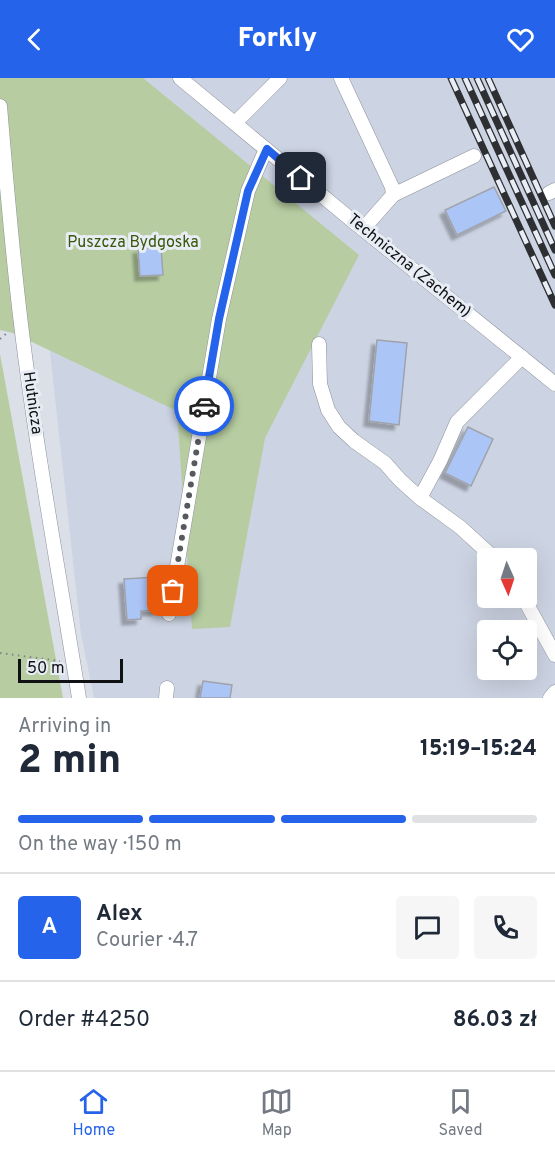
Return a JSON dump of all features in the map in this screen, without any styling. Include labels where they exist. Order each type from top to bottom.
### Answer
[{"type":"street","name":"Techniczna (Zachem)","points":[[180,78],[555,384]]},
{"type":"street","points":[[235,123],[280,78]]},
{"type":"street","points":[[341,78],[392,187],[393,195]]},
{"type":"street","name":"Hutnicza","points":[[0,106],[21,325],[44,485],[79,698]]},
{"type":"street","points":[[169,614],[219,319],[248,191],[267,149]]},
{"type":"street","points":[[363,229],[393,195],[474,156]]},
{"type":"street","points":[[319,344],[320,384],[328,410],[339,427],[385,463],[420,498],[460,527],[483,548]]},
{"type":"street","points":[[420,498],[457,422],[522,357]]},
{"type":"street","points":[[529,608],[555,655]]},
{"type":"street","points":[[550,698],[555,692]]},
{"type":"path","points":[[0,653],[73,662]]},
{"type":"shaded area","points":[[20,78],[555,78],[555,698],[94,698],[81,634]]},
{"type":"green space","name":"Puszcza Bydgoska","points":[[0,78],[143,78],[359,255],[265,438],[230,627],[192,629],[177,411],[13,333],[0,330]]},
{"type":"green space","points":[[0,354],[63,698],[0,698]]},
{"type":"building","points":[[494,187],[506,211],[457,235],[445,210]]},
{"type":"building","points":[[161,247],[163,275],[140,276],[138,249]]},
{"type":"building","points":[[377,340],[407,343],[399,425],[369,421]]},
{"type":"building","points":[[468,427],[493,439],[471,486],[445,473]]},
{"type":"building","points":[[156,577],[158,610],[141,611],[141,619],[127,620],[124,579]]},
{"type":"building","points":[[203,681],[232,685],[230,698],[200,698]]},
{"type":"railway","points":[[451,78],[555,305]]},
{"type":"railway","points":[[465,78],[555,275]]},
{"type":"railway","points":[[477,78],[555,250]]},
{"type":"railway","points":[[488,78],[555,226]]},
{"type":"way so far","points":[[173,591],[204,406]]},
{"type":"route","points":[[204,406],[219,319],[248,191],[267,149],[301,178]]}]
